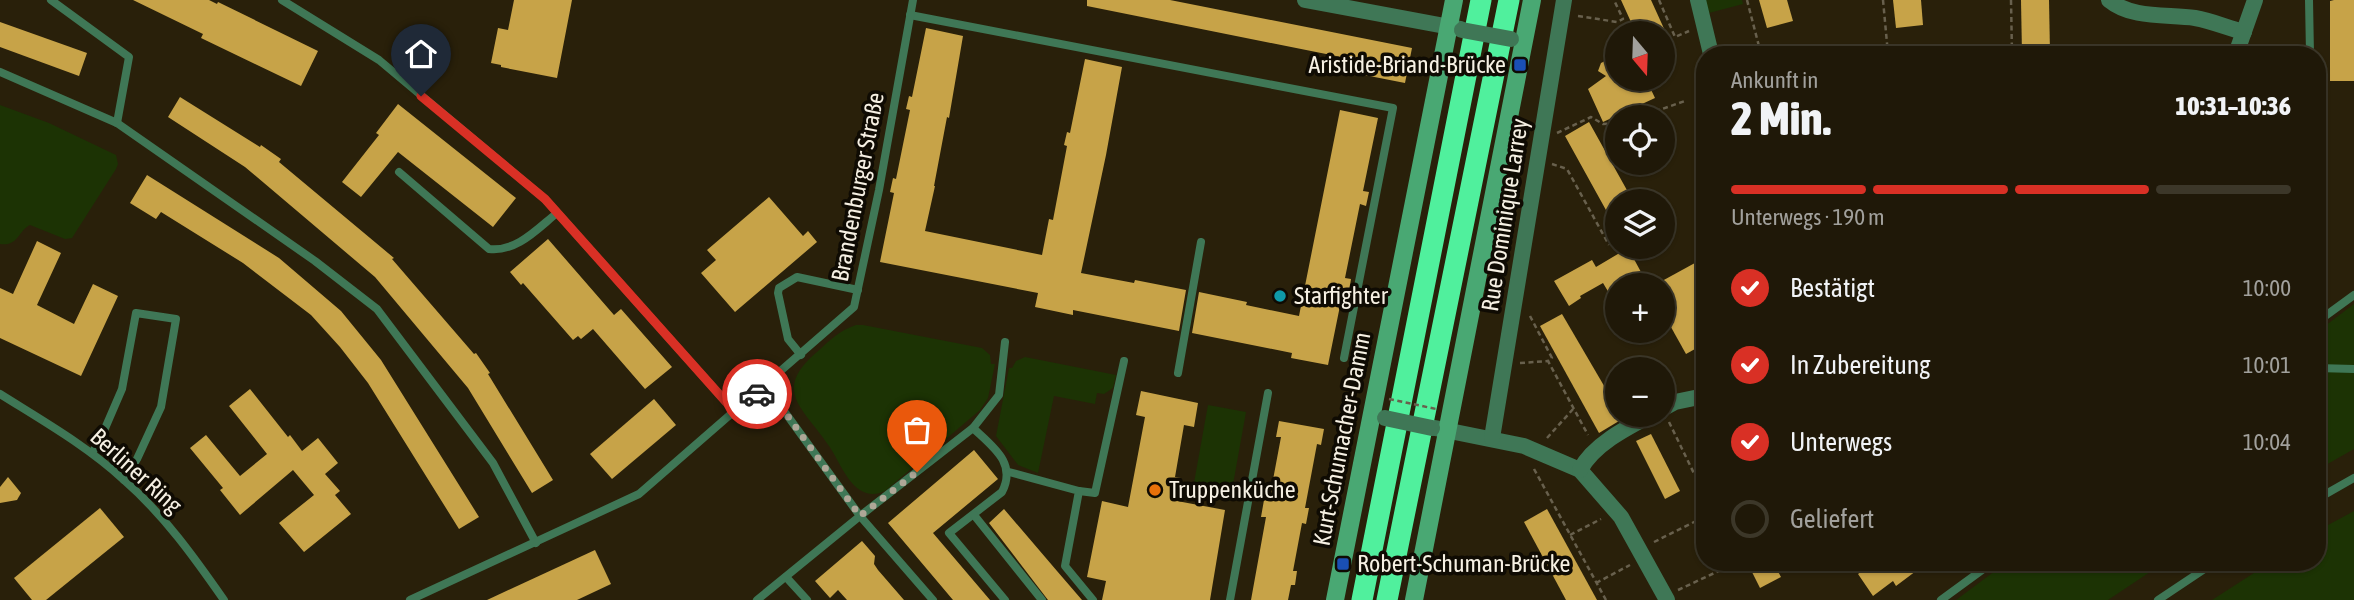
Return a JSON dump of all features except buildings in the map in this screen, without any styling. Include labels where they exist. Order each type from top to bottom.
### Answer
[{"type":"highway","points":[[1362,600],[1481,0]]},
{"type":"highway","points":[[1387,600],[1509,0]]},
{"type":"main road","name":"Kurt-Schumacher-Damm","points":[[1335,600],[1378,417],[1456,28],[1454,0]]},
{"type":"main road","points":[[1414,600],[1440,429],[1518,41],[1532,0]]},
{"type":"street","points":[[1305,0],[1518,41]]},
{"type":"street","points":[[1698,0],[1710,46]]},
{"type":"street","points":[[2109,0],[2132,10],[2160,17],[2196,18],[2244,32]]},
{"type":"street","points":[[2239,46],[2255,0]]},
{"type":"street","name":"Rue Dominique Larrey","points":[[1492,438],[1568,8]]},
{"type":"street","points":[[1675,402],[1696,398]]},
{"type":"street","points":[[1378,417],[1524,446],[1580,470],[1621,517],[1673,595]]},
{"type":"street","points":[[1580,470],[1585,460],[1602,445],[1631,427]]},
{"type":"lane","points":[[51,0],[128,57],[117,123]]},
{"type":"lane","points":[[282,0],[379,60],[545,199],[735,412]]},
{"type":"lane","name":"Brandenburger Straße","points":[[410,600],[639,494],[854,307],[879,190],[913,0]]},
{"type":"lane","points":[[2309,0],[2310,46]]},
{"type":"lane","points":[[910,15],[1393,108],[1344,358]]},
{"type":"lane","points":[[0,72],[117,123],[315,261],[377,309],[493,463],[536,543]]},
{"type":"lane","points":[[399,172],[489,249],[502,250],[522,242],[557,212]]},
{"type":"lane","points":[[1178,373],[1201,242]]},
{"type":"lane","points":[[801,355],[788,339],[779,288],[797,277],[858,290]]},
{"type":"lane","points":[[2326,315],[2354,295]]},
{"type":"lane","points":[[92,453],[122,389],[136,313],[176,319],[160,407],[137,459],[124,480]]},
{"type":"lane","points":[[757,600],[973,428],[999,395],[1005,342]]},
{"type":"lane","points":[[1009,472],[1095,493],[1124,362]]},
{"type":"lane","points":[[2326,368],[2354,369]]},
{"type":"lane","points":[[766,386],[860,516],[933,600]]},
{"type":"lane","points":[[1230,600],[1268,393]]},
{"type":"lane","name":"Berliner Ring","points":[[0,394],[92,453],[124,480],[154,508],[182,541],[224,600]]},
{"type":"lane","points":[[973,428],[1006,463],[1009,472],[1002,492],[949,533],[1005,600]]},
{"type":"lane","points":[[2326,494],[2354,478]]},
{"type":"lane","points":[[1079,491],[1065,566],[1093,600]]},
{"type":"lane","points":[[974,515],[1042,600]]},
{"type":"lane","points":[[1941,600],[1981,571]]},
{"type":"lane","points":[[2158,600],[2202,571]]},
{"type":"lane","points":[[786,576],[807,600]]},
{"type":"lane","points":[[433,590],[436,600]]},
{"type":"path","points":[[1568,8],[1617,22],[1623,19],[1614,0]]},
{"type":"path","points":[[1659,0],[1675,37],[1694,29]]},
{"type":"path","points":[[1747,0],[1759,46]]},
{"type":"path","points":[[1883,0],[1887,46]]},
{"type":"path","points":[[2011,0],[2012,46]]},
{"type":"path","points":[[1674,105],[1685,101]]},
{"type":"path","points":[[1553,132],[1559,134],[1591,117],[1605,124]]},
{"type":"path","points":[[1548,163],[1567,169],[1605,238]]},
{"type":"path","points":[[1515,363],[1548,361],[1552,358],[1530,316]]},
{"type":"path","points":[[1548,361],[1591,441]]},
{"type":"path","points":[[1389,400],[1436,409]]},
{"type":"path","points":[[1547,438],[1574,408]]},
{"type":"path","points":[[1671,427],[1696,478]]},
{"type":"path","points":[[1529,460],[1605,600]]},
{"type":"path","points":[[1570,535],[1606,517]]},
{"type":"path","points":[[1651,544],[1696,521]]},
{"type":"path","points":[[1596,583],[1632,564]]},
{"type":"path","points":[[1673,595],[1720,571]]},
{"type":"green space","points":[[1705,0],[1742,0],[1743,4],[1709,13]]},
{"type":"green space","points":[[0,105],[49,123],[116,155],[116,169],[72,238],[65,239],[30,225],[11,243],[0,244]]},
{"type":"green space","points":[[2354,304],[2354,449],[2326,465],[2326,325]]},
{"type":"green space","points":[[856,325],[982,348],[990,355],[991,364],[995,364],[988,398],[980,410],[885,491],[875,494],[863,492],[851,481],[802,410],[794,389],[796,378],[803,366],[835,336]]},
{"type":"green space","points":[[1025,357],[1116,375],[1113,388],[1104,394],[1097,393],[1095,404],[1054,396],[1038,473],[1018,465],[996,436],[1009,368]]},
{"type":"green space","points":[[1208,405],[1246,412],[1230,501],[1192,494]]},
{"type":"green space","points":[[2354,511],[2354,600],[2212,600],[2257,571],[2326,571],[2326,526]]},
{"type":"green space","points":[[1995,571],[2152,571],[2108,600],[1956,600]]},
{"type":"way so far","points":[[757,394],[766,386],[860,516],[917,472]]},
{"type":"place","name":"Aristide-Briand-Brücke","points":[[1520,65]]},
{"type":"place","name":"Starfighter","points":[[1280,296]]},
{"type":"place","name":"Truppenküche","points":[[1155,490]]},
{"type":"place","name":"Robert-Schuman-Brücke","points":[[1343,564]]},
{"type":"route","points":[[421,96],[545,199],[735,412],[757,394]]}]
